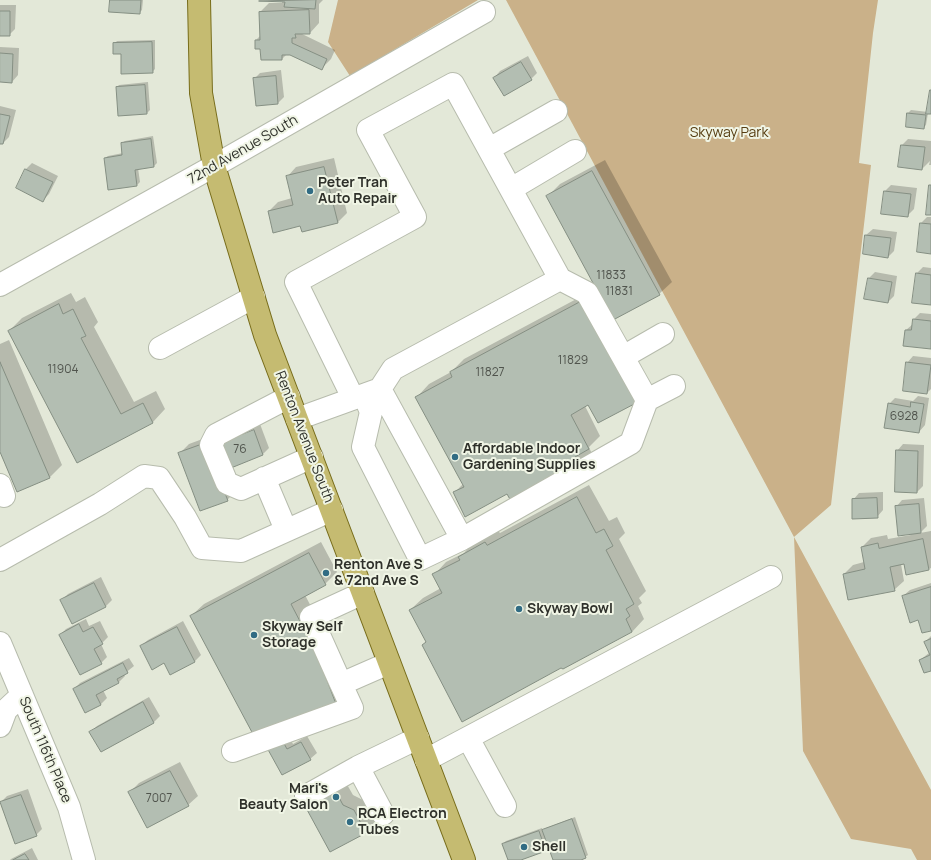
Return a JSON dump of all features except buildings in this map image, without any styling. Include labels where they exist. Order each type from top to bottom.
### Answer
[{"type":"main road","name":"Renton Avenue South","points":[[199,0],[201,93],[214,166],[265,335],[464,860]]},
{"type":"street","name":"72nd Avenue South","points":[[0,285],[214,166],[484,12]]},
{"type":"street","points":[[462,539],[366,394],[296,282],[415,217],[368,130],[453,84],[560,279],[587,293],[647,400]]},
{"type":"street","points":[[489,149],[556,111]]},
{"type":"street","points":[[510,189],[575,151]]},
{"type":"street","points":[[297,419],[366,394],[393,369],[560,279]]},
{"type":"street","points":[[160,348],[254,297]]},
{"type":"street","points":[[622,357],[663,334]]},
{"type":"street","points":[[366,394],[371,412],[363,447],[420,559],[462,539],[630,443],[647,400],[674,386]]},
{"type":"street","points":[[289,397],[216,435],[211,446],[227,483],[241,489],[312,457]]},
{"type":"street","points":[[0,560],[81,515],[144,476],[159,478],[185,517],[202,548],[242,551],[332,510]]},
{"type":"street","points":[[264,478],[286,530]]},
{"type":"street","points":[[426,760],[771,577]]},
{"type":"street","points":[[233,751],[352,708],[311,616],[363,593]]},
{"type":"street","name":"South 116th Place","points":[[0,643],[70,807],[84,860]]},
{"type":"street","points":[[341,684],[389,663]]},
{"type":"street","points":[[0,726],[6,710],[22,695]]},
{"type":"street","points":[[306,796],[358,767],[418,738]]},
{"type":"street","points":[[468,738],[505,806]]},
{"type":"street","points":[[358,767],[383,814]]},
{"type":"green space","points":[[338,0],[478,0],[350,76],[328,42]]},
{"type":"green space","name":"Skyway Park","points":[[506,0],[878,0],[859,163],[871,165],[831,505],[794,537]]},
{"type":"green space","points":[[794,537],[931,790],[931,860],[917,860],[911,849],[851,839],[803,751]]},
{"type":"place","name":"Peter Tran Auto Repair","points":[[310,191]]},
{"type":"place","name":"Affordable Indoor Gardening Supplies","points":[[455,457]]},
{"type":"place","name":"Renton Ave S & 72nd Ave S","points":[[326,573]]},
{"type":"place","name":"Skyway Bowl","points":[[519,609]]},
{"type":"place","name":"Skyway Self Storage","points":[[254,635]]},
{"type":"place","name":"Mari's Beauty Salon","points":[[336,797]]},
{"type":"place","name":"RCA Electron Tubes","points":[[350,822]]},
{"type":"place","name":"Shell","points":[[524,847]]}]
